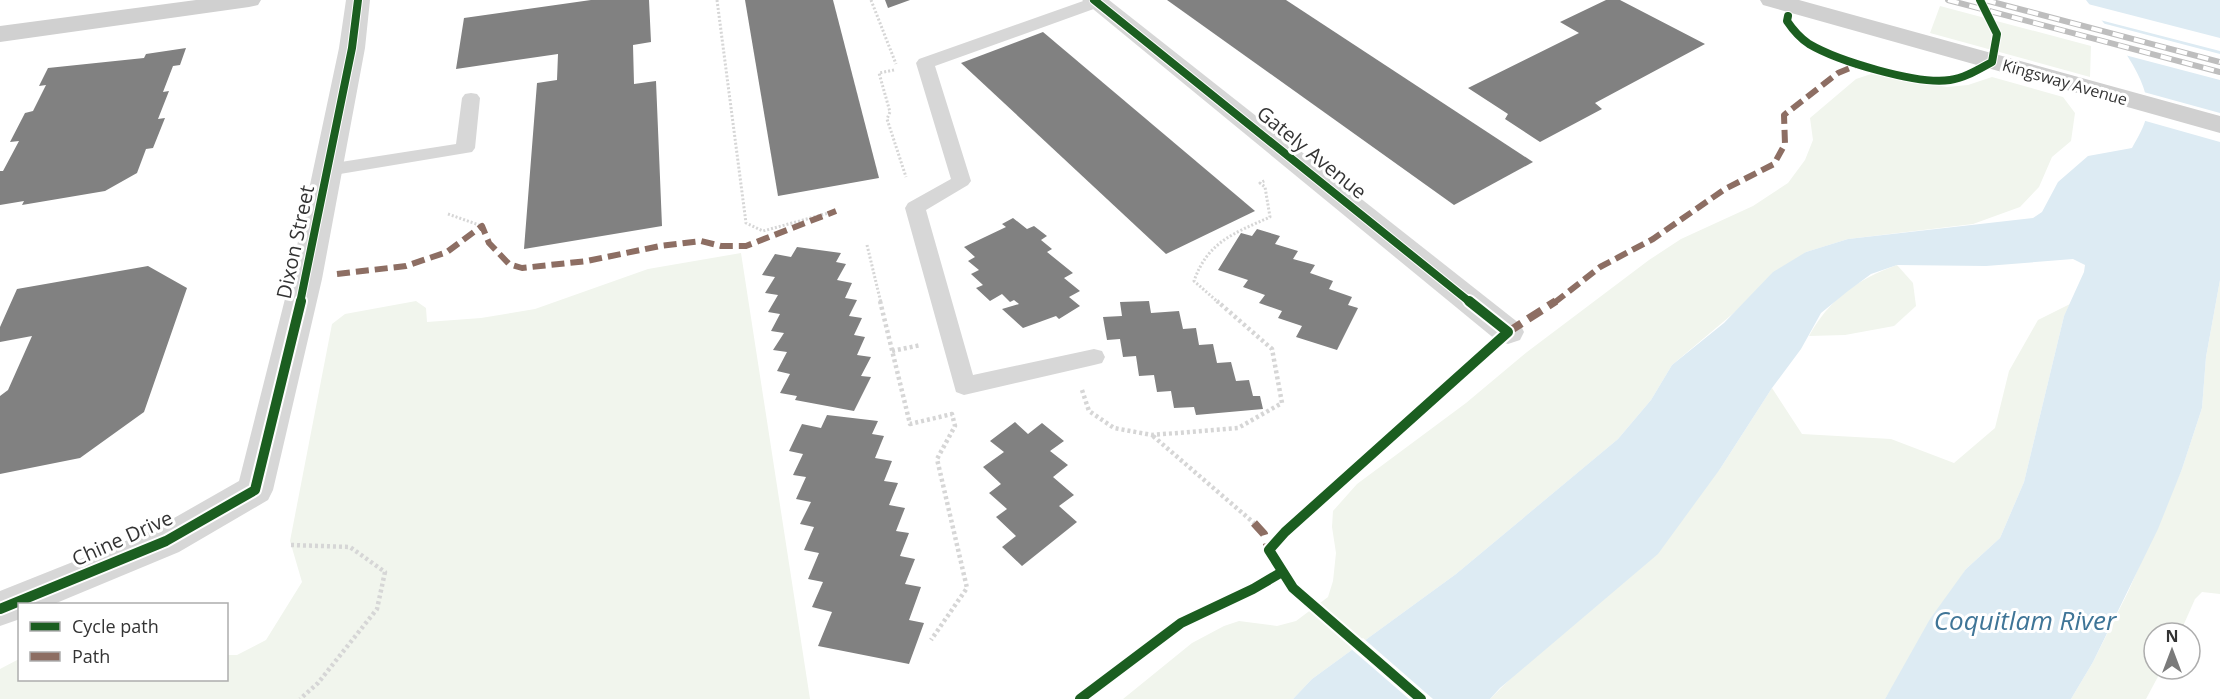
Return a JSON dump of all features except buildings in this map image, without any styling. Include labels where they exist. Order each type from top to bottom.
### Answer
[{"type":"main road","points":[[0,34],[249,0]]},
{"type":"main road","name":"Kingsway Avenue","points":[[1772,0],[2220,125]]},
{"type":"street","name":"Dixon Street","points":[[255,490],[306,279],[358,12],[358,0]]},
{"type":"street","name":"Gately Avenue","points":[[1095,1],[1508,332]]},
{"type":"street","name":"Chine Drive","points":[[0,609],[166,541],[255,490]]},
{"type":"lane","points":[[1094,357],[964,386],[915,208],[961,182],[925,63],[1095,1]]},
{"type":"lane","points":[[328,170],[465,148],[471,98]]},
{"type":"path","points":[[717,0],[746,223],[763,231],[836,211]]},
{"type":"path","points":[[871,0],[898,69],[879,73],[890,112],[887,119],[915,208]]},
{"type":"path","points":[[1073,361],[1089,411],[1114,428],[1152,435],[1238,428],[1282,403],[1272,349],[1194,281],[1198,264],[1211,247],[1270,217],[1265,188],[1260,183],[1298,164]]},
{"type":"path","points":[[448,214],[482,226]]},
{"type":"path","points":[[867,245],[910,424],[952,414],[955,426],[937,459],[967,588],[931,640]]},
{"type":"path","points":[[1152,435],[1254,523]]},
{"type":"path","points":[[291,545],[350,548],[385,572],[377,609],[318,682],[300,699]]},
{"type":"path","points":[[1080,699],[1181,623],[1253,589],[1282,572]]},
{"type":"shaded area","points":[[1940,6],[2091,46],[2090,77],[1930,33]]},
{"type":"shaded area","points":[[1871,74],[1947,87],[1968,85],[1992,77],[2063,97],[2075,113],[2071,141],[2052,157],[2039,187],[2020,207],[1973,224],[1848,239],[1806,252],[1672,365],[1651,400],[1618,439],[1456,574],[1312,679],[1293,699],[1123,699],[1192,643],[1224,626],[1239,621],[1277,626],[1296,621],[1328,597],[1333,581],[1336,553],[1332,527],[1333,511],[1357,484],[1466,403],[1527,352],[1649,260],[1681,239],[1753,206],[1788,183],[1805,160],[1813,140],[1810,118],[1856,79]]},
{"type":"shaded area","points":[[741,253],[810,699],[0,699],[0,669],[18,660],[18,681],[228,681],[228,655],[237,655],[266,640],[302,582],[290,541],[332,324],[345,314],[416,301],[426,308],[427,322],[481,318],[535,309],[648,269]]},
{"type":"shaded area","points":[[1897,265],[1913,283],[1916,306],[1894,326],[1845,335],[1809,336],[1826,311],[1846,292],[1870,277]]},
{"type":"shaded area","points":[[2220,280],[2220,594],[2202,592],[2195,599],[2185,621],[2142,621],[2142,681],[2156,681],[2146,699],[2071,699],[2093,662],[2128,592],[2182,469],[2202,408],[2206,357]]},
{"type":"shaded area","points":[[2070,304],[2064,316],[2024,482],[2000,538],[1966,569],[1885,699],[1490,699],[1720,469],[1772,388],[1802,434],[1891,439],[1954,463],[1995,428],[2009,371],[2038,320]]},
{"type":"water","name":"Coquitlam River","points":[[2086,0],[2220,0],[2220,280],[2206,357],[2202,408],[2182,469],[2158,529],[2093,662],[2071,699],[1885,699],[1930,619],[1966,569],[2000,538],[2024,482],[2064,316],[2084,272],[2085,265],[2073,259],[1986,266],[1897,265],[1871,274],[1848,291],[1821,313],[1801,349],[1772,388],[1720,469],[1658,554],[1490,699],[1293,699],[1312,679],[1456,574],[1618,439],[1651,400],[1672,365],[1724,323],[1773,272],[1806,252],[1848,239],[2033,218],[2042,212],[2058,182],[2088,156],[2132,148],[2143,127],[2147,113],[2147,99],[2135,69],[2126,54]]},
{"type":"pier","points":[[2084,3],[2220,38],[2220,51],[2096,19]]},
{"type":"pier","points":[[2098,22],[2220,54],[2220,80],[2121,54]]},
{"type":"pier","points":[[2140,91],[2220,113],[2220,142],[2142,120],[2144,111]]},
{"type":"pier","points":[[1363,638],[1433,699],[1409,699],[1350,648]]},
{"type":"railway","points":[[1948,0],[2220,72]]},
{"type":"railway","points":[[1985,0],[2220,62]]},
{"type":"marked path","points":[[1508,332],[1540,313],[1600,267],[1653,239],[1725,189],[1774,164],[1785,144],[1784,115],[1838,73],[1860,64]]},
{"type":"marked path","points":[[337,274],[406,266],[447,252],[482,226],[489,243],[509,264],[522,268],[587,261],[660,246],[701,241],[721,246],[746,246],[836,211]]},
{"type":"marked path","points":[[1254,523],[1264,534],[1269,550]]},
{"type":"cycle path","points":[[0,609],[166,541],[255,490],[306,279],[352,48],[358,0]]},
{"type":"cycle path","points":[[1094,0],[1508,332],[1285,532],[1269,550],[1293,588],[1421,699]]},
{"type":"cycle path","points":[[1788,16],[1787,21],[1798,35],[1825,52],[1895,74],[1949,81],[1968,75],[1992,62],[1997,34],[1980,0]]},
{"type":"cycle path","points":[[1080,699],[1181,623],[1253,589],[1282,572]]}]
